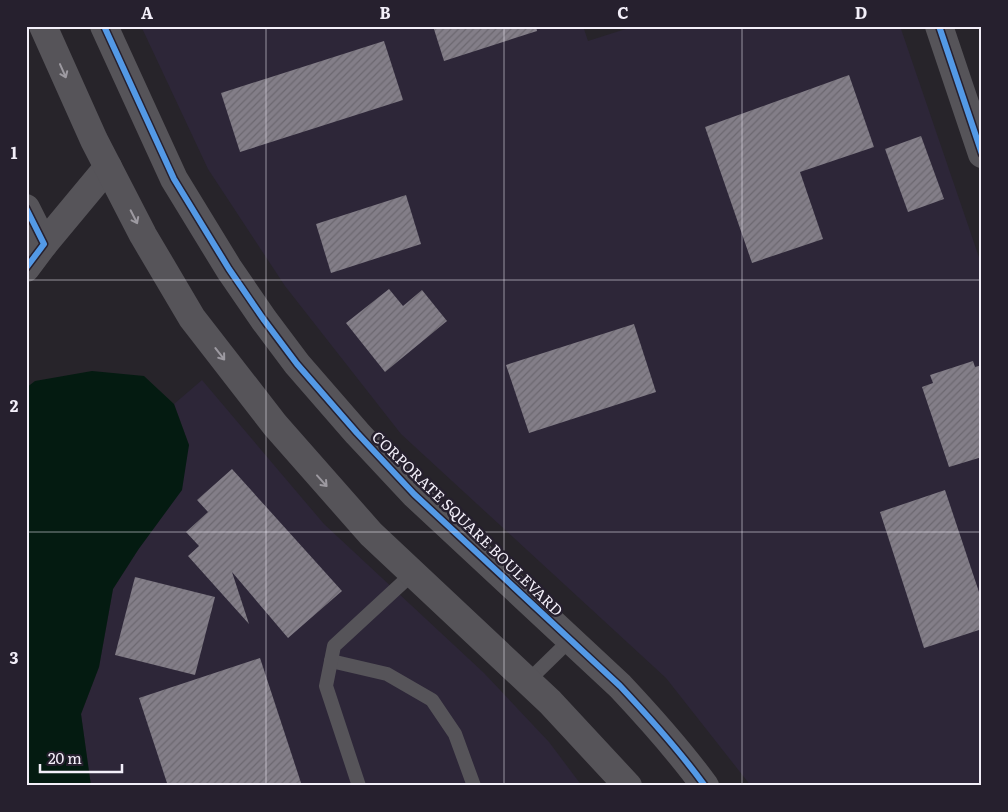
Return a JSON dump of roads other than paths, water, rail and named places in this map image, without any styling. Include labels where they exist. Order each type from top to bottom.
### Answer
[{"type":"street","points":[[43,26],[94,140],[143,235],[192,318],[275,425],[371,534],[550,702],[628,786]]},
{"type":"street","name":"CORPORATE SQUARE BOULEVARD","points":[[104,26],[174,178],[229,269],[297,364],[414,494],[650,717],[687,761],[705,786]]},
{"type":"street","points":[[939,26],[982,154]]},
{"type":"street","points":[[26,268],[108,167]]},
{"type":"street","points":[[26,208],[44,244]]},
{"type":"lane","points":[[359,786],[326,686],[334,646],[412,574]]},
{"type":"lane","points":[[528,682],[570,640]]},
{"type":"lane","points":[[331,661],[387,674],[432,700],[455,734],[474,786]]}]
